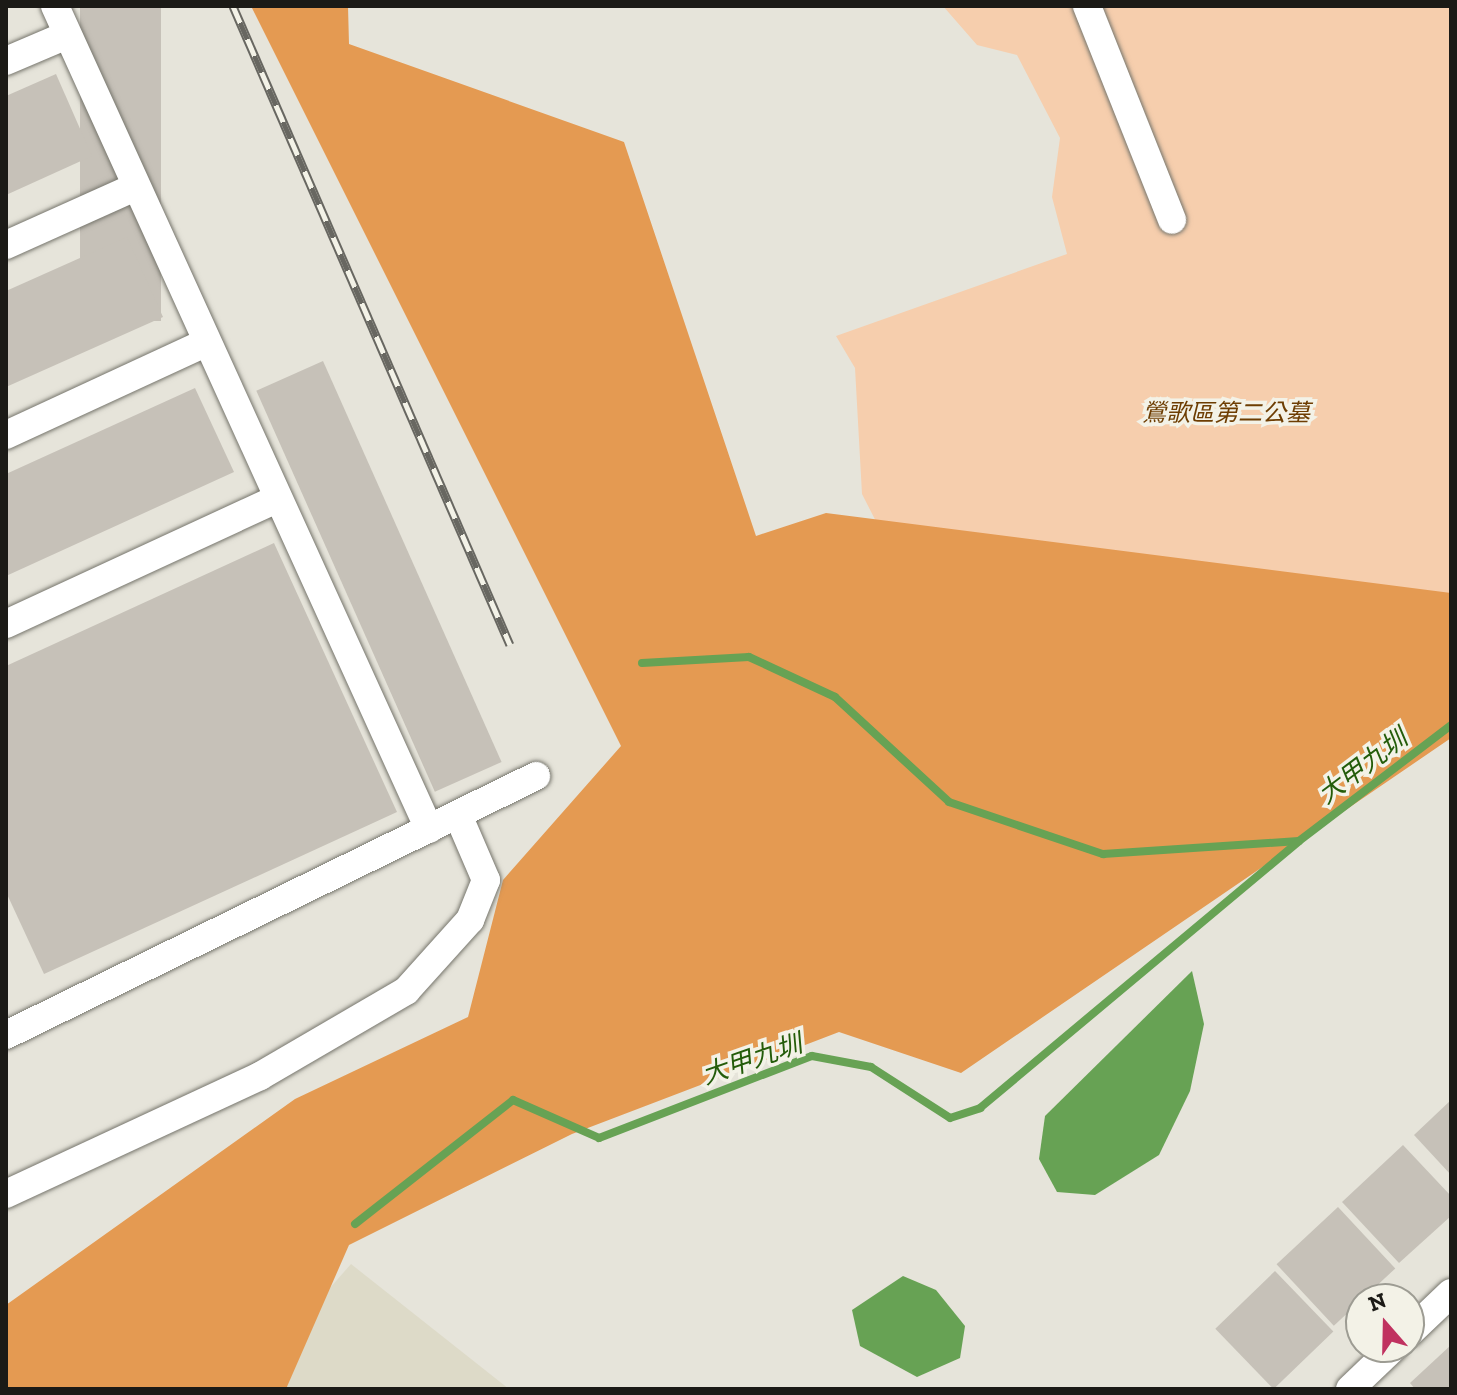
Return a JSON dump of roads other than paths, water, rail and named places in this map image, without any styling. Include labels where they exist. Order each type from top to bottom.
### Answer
[{"type":"street","points":[[55,6],[205,343],[429,829]]},
{"type":"street","points":[[1087,6],[1172,220]]},
{"type":"street","points":[[6,61],[67,35]]},
{"type":"street","points":[[6,245],[135,187]]},
{"type":"street","points":[[6,435],[205,343]]},
{"type":"street","points":[[6,624],[277,499]]},
{"type":"street","points":[[6,1035],[536,776]]},
{"type":"street","points":[[6,1194],[260,1076],[406,991],[470,920],[486,880],[458,815]]},
{"type":"street","points":[[1425,1318],[1451,1293]]},
{"type":"street","points":[[1350,1389],[1377,1363]]},
{"type":"waterway","name":"大甲九圳","points":[[642,663],[749,657],[835,697],[949,802],[1103,854],[1299,841],[1451,725]]},
{"type":"waterway","name":"大甲九圳","points":[[355,1224],[513,1100],[599,1138],[812,1056],[871,1067],[950,1118],[980,1108],[1299,841]]},
{"type":"railway","points":[[233,6],[510,645]]},
{"type":"park label","name":"鶯歌區第二公墓","points":[[1226,413]]}]
